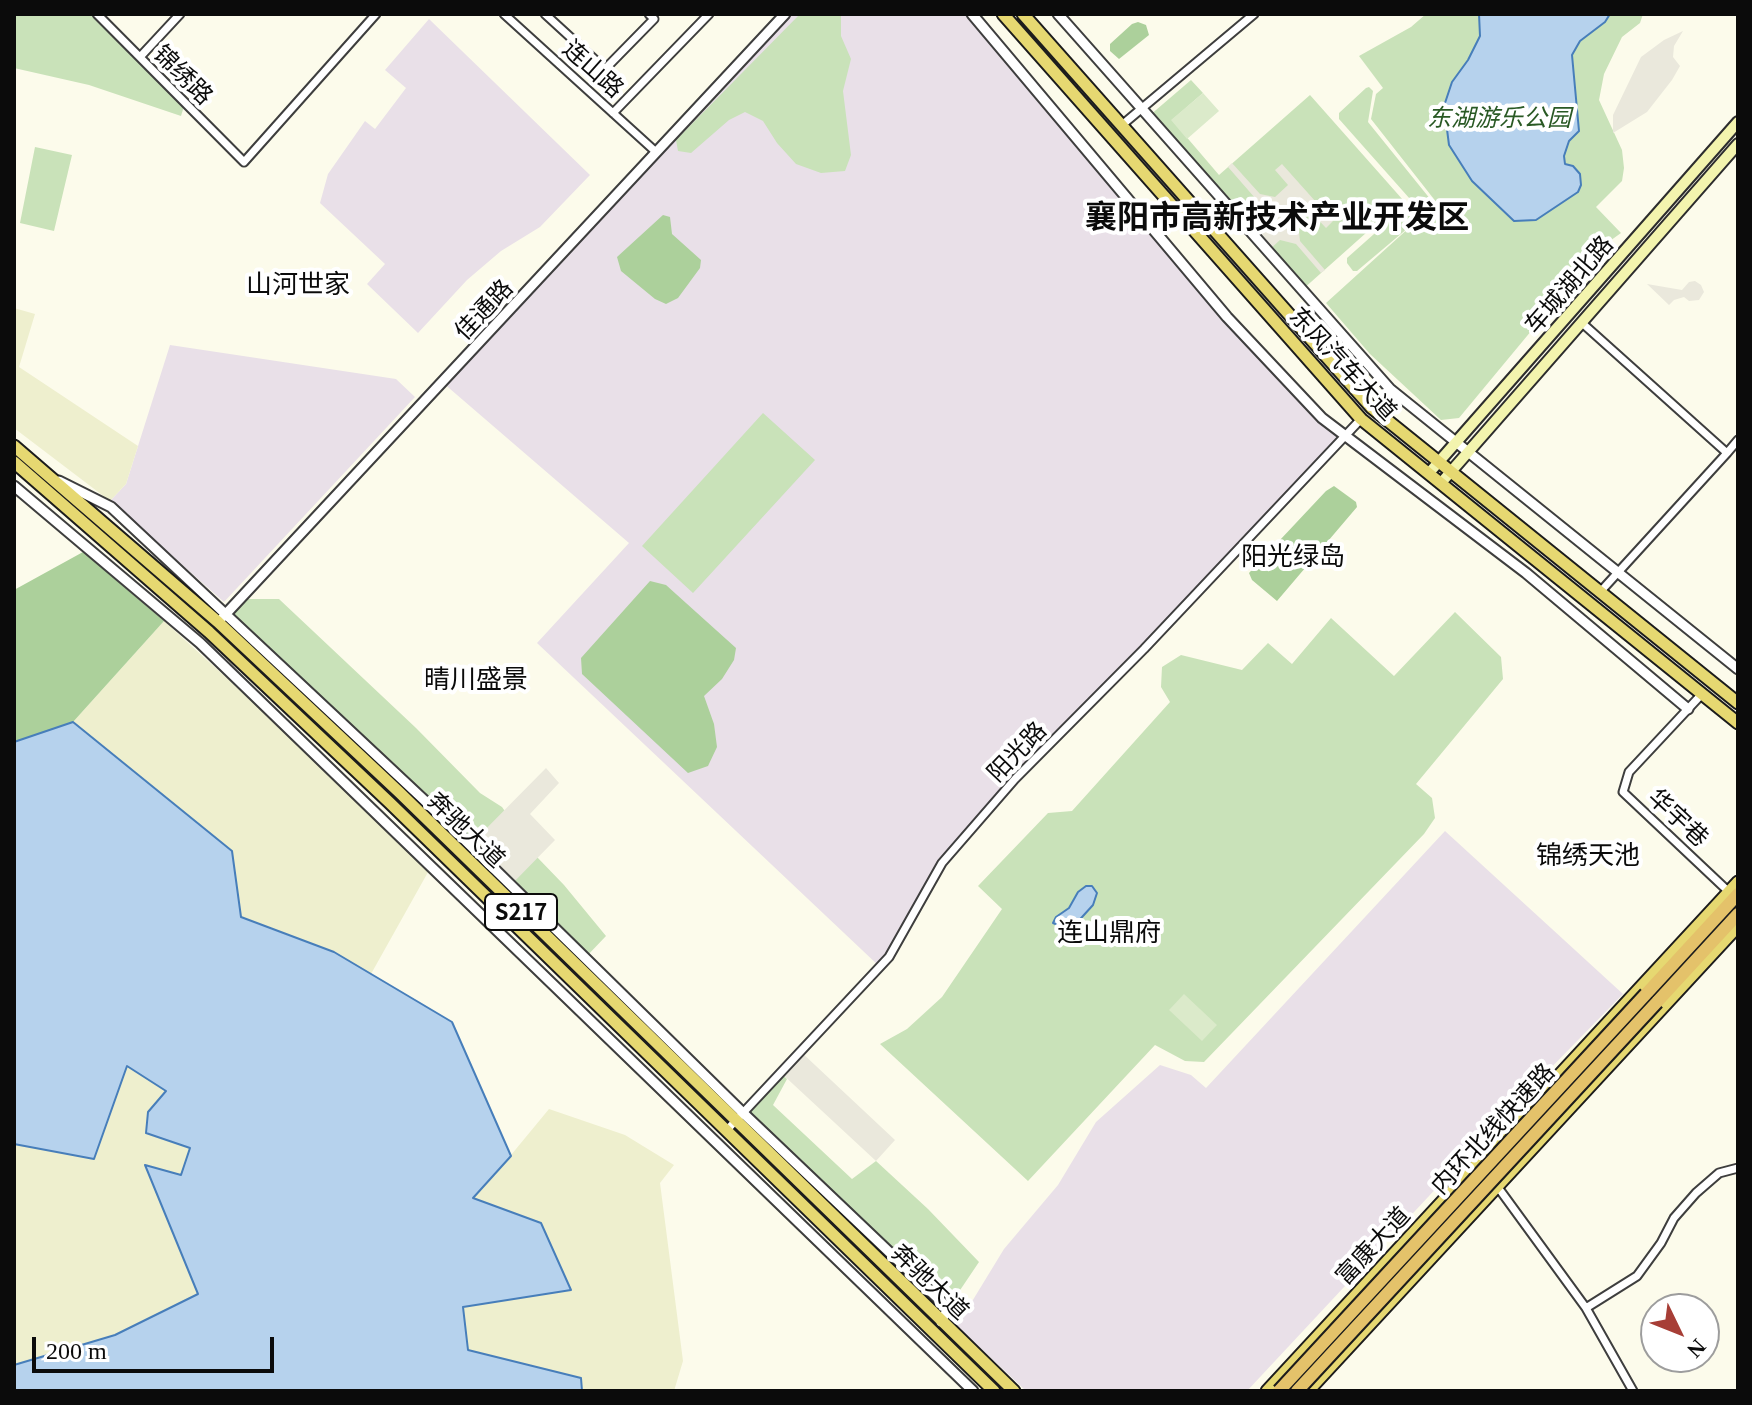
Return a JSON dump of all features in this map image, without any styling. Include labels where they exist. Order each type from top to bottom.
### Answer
[{"type":"highway","name":"内环北线快速路","points":[[1279,1391],[1734,893]]},
{"type":"highway","name":"内环北线快速路","points":[[1297,1391],[1738,914]]},
{"type":"main road","name":"东风汽车大道","points":[[1003,14],[1361,419],[1738,723]]},
{"type":"main road","name":"东风汽车大道","points":[[1023,14],[1372,408],[1738,703]]},
{"type":"main road","name":"车城湖北路","points":[[1429,473],[1738,122]]},
{"type":"main road","name":"车城湖北路","points":[[1441,483],[1738,144]]},
{"type":"main road","name":"奔驰大道","points":[[14,446],[222,617],[735,1122],[1014,1391]]},
{"type":"main road","name":"奔驰大道","points":[[14,462],[209,632],[735,1122],[815,1217],[994,1391]]},
{"type":"main road","name":"富康大道","points":[[1267,1391],[1734,893],[1738,882]]},
{"type":"main road","points":[[1308,1391],[1738,926]]},
{"type":"street","name":"锦绣路","points":[[97,14],[244,162],[376,14]]},
{"type":"street","points":[[140,57],[180,14]]},
{"type":"street","name":"连山路","points":[[504,14],[656,152]]},
{"type":"street","points":[[545,14],[605,69],[654,19],[649,14]]},
{"type":"street","points":[[613,113],[709,14]]},
{"type":"street","name":"佳通路","points":[[209,632],[785,14]]},
{"type":"street","points":[[972,14],[1227,317],[1322,418],[1526,573],[1688,709]]},
{"type":"street","points":[[1058,14],[1390,389],[1738,669]]},
{"type":"street","points":[[1122,125],[1254,14]]},
{"type":"street","points":[[1581,322],[1727,453]]},
{"type":"street","name":"阳光路","points":[[735,1122],[889,957],[942,863],[1015,779],[1144,649],[1361,419]]},
{"type":"street","points":[[1601,591],[1738,440]]},
{"type":"street","points":[[14,486],[200,643],[973,1391]]},
{"type":"street","name":"华宇巷","points":[[1701,695],[1629,772],[1623,792],[1734,893]]},
{"type":"street","points":[[1475,1166],[1497,1186],[1586,1308],[1633,1391]]},
{"type":"street","points":[[1586,1308],[1637,1276],[1661,1243],[1674,1218],[1696,1193],[1719,1173],[1738,1168]]},
{"type":"street","points":[[805,1228],[815,1217]]},
{"type":"shaded area","points":[[785,14],[972,14],[1227,317],[1346,435],[1015,779],[942,863],[880,967],[537,643],[629,543],[442,382]]},
{"type":"shaded area","points":[[429,19],[590,175],[540,227],[501,251],[467,280],[418,333],[367,284],[385,264],[320,203],[328,174],[365,121],[375,129],[406,88],[385,70]]},
{"type":"shaded area","points":[[1683,31],[1674,46],[1673,57],[1680,66],[1672,80],[1647,112],[1613,133],[1613,115],[1641,57]]},
{"type":"shaded area","points":[[1232,163],[1260,194],[1275,197],[1288,185],[1275,170],[1282,164],[1333,221],[1326,228],[1310,211],[1298,222],[1300,241],[1325,270],[1321,273],[1296,244],[1280,240],[1268,251],[1244,225],[1257,214],[1255,198],[1228,167]]},
{"type":"shaded area","points":[[1695,281],[1704,292],[1699,300],[1689,301],[1684,297],[1669,305],[1647,284],[1682,290],[1689,282]]},
{"type":"shaded area","points":[[170,345],[396,379],[415,397],[224,602],[110,501],[126,484]]},
{"type":"shaded area","points":[[546,768],[559,783],[530,814],[555,840],[511,885],[470,845]]},
{"type":"shaded area","points":[[1445,831],[1623,994],[1499,1121],[1247,1391],[1026,1391],[957,1326],[1004,1249],[1058,1185],[1096,1122],[1160,1065],[1191,1075],[1206,1088]]},
{"type":"shaded area","points":[[800,1051],[895,1140],[876,1161],[780,1072]]},
{"type":"green space","points":[[14,14],[97,14],[185,103],[181,116],[89,85],[14,68]]},
{"type":"green space","points":[[800,14],[841,14],[841,36],[851,59],[843,91],[851,155],[845,171],[821,173],[796,164],[763,121],[745,112],[729,120],[691,153],[678,151],[676,140]]},
{"type":"green space","name":"东湖游乐公园","points":[[1426,14],[1643,14],[1640,23],[1622,37],[1604,74],[1599,100],[1622,150],[1624,168],[1622,181],[1596,207],[1621,233],[1600,248],[1459,418],[1441,420],[1370,354],[1326,303],[1421,217],[1357,271],[1353,271],[1347,263],[1347,258],[1410,202],[1339,119],[1339,113],[1366,88],[1373,91],[1368,122],[1431,200],[1425,212],[1437,203],[1371,119],[1376,94],[1383,88],[1359,56],[1411,27]]},
{"type":"green space","points":[[1138,22],[1146,25],[1149,35],[1119,59],[1110,51],[1110,44]]},
{"type":"green space","points":[[1191,80],[1203,93],[1172,120],[1219,175],[1310,95],[1403,200],[1302,290],[1149,116]]},
{"type":"green space","points":[[1203,93],[1219,111],[1187,139],[1171,120]]},
{"type":"green space","points":[[35,147],[72,155],[54,231],[20,223]]},
{"type":"green space","points":[[663,215],[670,217],[672,234],[701,260],[700,268],[678,298],[666,304],[655,299],[621,271],[617,257]]},
{"type":"green space","points":[[14,308],[35,314],[19,367],[138,446],[126,484],[110,501],[14,428]]},
{"type":"green space","points":[[763,413],[815,460],[693,593],[642,546]]},
{"type":"green space","points":[[1334,486],[1356,502],[1357,507],[1277,601],[1252,580],[1249,573]]},
{"type":"green space","points":[[83,552],[164,621],[73,722],[14,742],[14,590]]},
{"type":"green space","points":[[650,581],[666,585],[736,648],[734,660],[722,679],[704,696],[714,724],[717,747],[708,766],[688,773],[582,674],[581,658]]},
{"type":"green space","points":[[239,599],[279,599],[480,793],[502,807],[537,857],[606,936],[585,958],[226,613]]},
{"type":"green space","points":[[1455,612],[1501,657],[1503,679],[1416,784],[1432,798],[1435,818],[1424,834],[1204,1062],[1185,1061],[1155,1045],[1028,1181],[880,1044],[907,1029],[942,997],[1002,909],[978,886],[1048,813],[1072,811],[1170,702],[1161,687],[1162,667],[1181,655],[1242,670],[1268,643],[1292,664],[1331,618],[1394,676]]},
{"type":"green space","points":[[164,621],[432,865],[371,974],[452,1022],[511,1155],[549,1109],[625,1135],[674,1165],[660,1183],[683,1361],[674,1391],[14,1391],[14,742],[73,722]]},
{"type":"green space","points":[[1184,994],[1217,1025],[1202,1041],[1169,1010]]},
{"type":"green space","points":[[780,1072],[787,1079],[773,1105],[852,1179],[876,1161],[979,1262],[948,1308],[743,1113]]},
{"type":"water","points":[[1479,14],[1610,14],[1605,22],[1580,41],[1572,55],[1579,131],[1569,141],[1564,156],[1565,164],[1573,166],[1580,174],[1581,185],[1578,192],[1536,220],[1514,221],[1472,181],[1449,145],[1444,106],[1452,82],[1480,36]]},
{"type":"water","points":[[73,722],[232,851],[241,917],[334,952],[452,1022],[511,1156],[473,1198],[541,1223],[571,1290],[463,1307],[468,1350],[581,1378],[582,1391],[14,1391],[14,1365],[115,1335],[198,1294],[145,1165],[181,1175],[190,1148],[146,1133],[148,1112],[166,1091],[127,1066],[94,1159],[14,1144],[14,742]]},
{"type":"water","points":[[1092,886],[1097,893],[1093,905],[1073,927],[1067,929],[1053,923],[1069,908],[1078,892]]},
{"type":"district","name":"襄阳市高新技术产业开发区","points":[[1277,216]]},
{"type":"district","name":"山河世家","points":[[298,283]]},
{"type":"district","name":"阳光绿岛","points":[[1293,555]]},
{"type":"district","name":"晴川盛景","points":[[476,678]]},
{"type":"district","name":"锦绣天池","points":[[1588,854]]},
{"type":"district","name":"连山鼎府","points":[[1109,931]]}]
